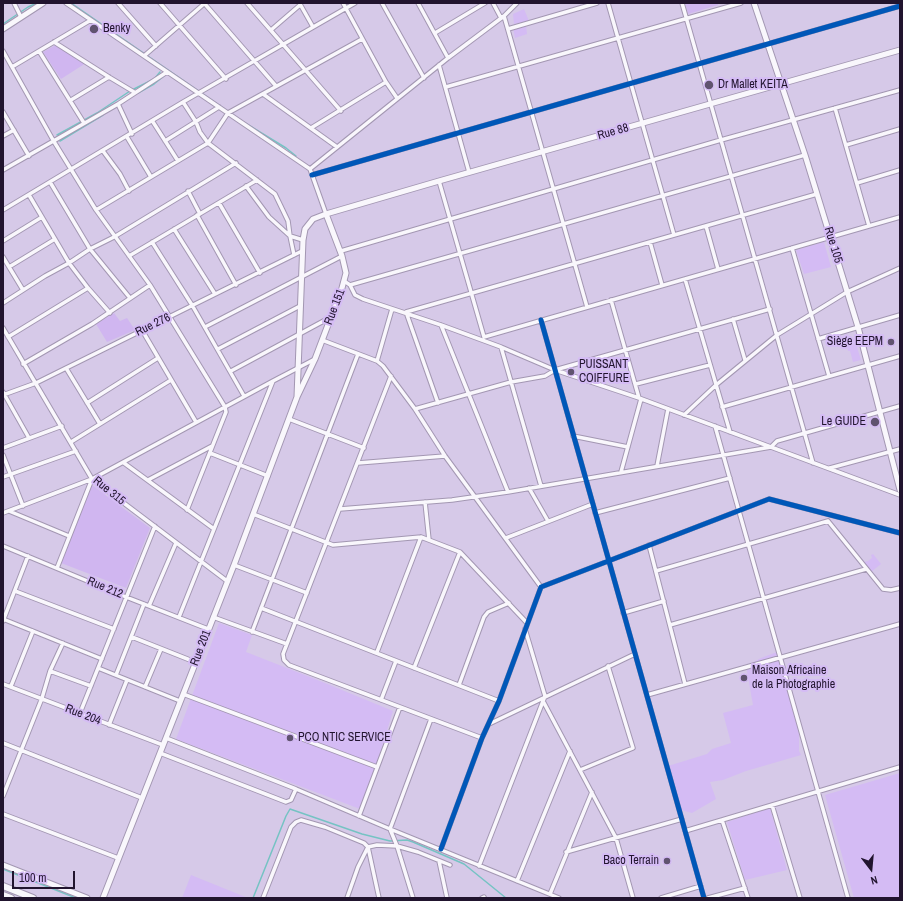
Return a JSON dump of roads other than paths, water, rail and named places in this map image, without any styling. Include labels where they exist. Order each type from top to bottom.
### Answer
[{"type":"highway","points":[[3,886],[33,898]]},
{"type":"highway","points":[[3,895],[11,898]]},
{"type":"main road","name":"Rue 105","points":[[754,3],[794,120],[858,327],[900,490]]},
{"type":"main road","points":[[3,29],[40,4]]},
{"type":"main road","name":"Rue 88","points":[[297,397],[302,251],[305,229],[313,219],[469,172],[900,50]]},
{"type":"main road","name":"Rue 151","points":[[297,397],[315,359],[346,273],[342,253],[326,214]]},
{"type":"main road","name":"Rue 201","points":[[102,898],[234,565],[297,397]]},
{"type":"main road","points":[[3,865],[87,898]]},
{"type":"street","points":[[14,3],[21,18]]},
{"type":"street","points":[[66,3],[310,169],[326,214]]},
{"type":"street","points":[[118,3],[156,46]]},
{"type":"street","points":[[160,3],[226,79]]},
{"type":"street","points":[[144,56],[205,3],[276,86]]},
{"type":"street","points":[[254,3],[249,5],[341,110]]},
{"type":"street","points":[[343,3],[386,82],[397,98]]},
{"type":"street","points":[[3,210],[153,122],[183,102],[200,94],[355,3]]},
{"type":"street","points":[[382,3],[424,78]]},
{"type":"street","points":[[435,33],[486,3]]},
{"type":"street","points":[[493,3],[508,29],[588,307]]},
{"type":"street","points":[[310,169],[397,98],[502,17],[517,3]]},
{"type":"street","points":[[508,29],[598,3]]},
{"type":"street","points":[[608,3],[674,235]]},
{"type":"street","points":[[682,3],[813,462]]},
{"type":"street","points":[[446,87],[741,3]]},
{"type":"street","points":[[271,30],[300,4],[313,27]]},
{"type":"street","points":[[420,4],[448,58]]},
{"type":"street","points":[[312,175],[900,6]]},
{"type":"street","points":[[12,67],[91,20]]},
{"type":"street","points":[[96,210],[208,143],[228,113],[362,39]]},
{"type":"street","points":[[54,42],[134,92]]},
{"type":"street","points":[[3,51],[71,170],[114,237],[150,285],[225,407],[226,412],[188,510]]},
{"type":"street","points":[[39,51],[84,123]]},
{"type":"street","points":[[439,65],[469,172]]},
{"type":"street","points":[[3,170],[118,104],[134,92],[168,72]]},
{"type":"street","points":[[71,100],[109,77]]},
{"type":"street","points":[[311,128],[386,82]]},
{"type":"street","points":[[205,327],[342,253],[450,219],[721,140],[900,90]]},
{"type":"street","points":[[263,94],[337,146]]},
{"type":"street","points":[[183,102],[208,143],[275,194],[288,221],[294,255]]},
{"type":"street","points":[[118,104],[132,134]]},
{"type":"street","points":[[165,141],[219,107]]},
{"type":"street","points":[[835,108],[869,226]]},
{"type":"street","points":[[3,112],[29,156]]},
{"type":"street","points":[[153,122],[178,161]]},
{"type":"street","points":[[846,145],[900,129]]},
{"type":"street","points":[[3,136],[14,130]]},
{"type":"street","points":[[127,137],[151,177]]},
{"type":"street","points":[[103,151],[120,174],[129,191]]},
{"type":"street","points":[[350,285],[805,155]]},
{"type":"street","points":[[3,303],[44,276],[114,237],[236,163]]},
{"type":"street","points":[[857,183],[900,170]]},
{"type":"street","points":[[129,256],[257,180]]},
{"type":"street","points":[[439,181],[472,293],[483,338]]},
{"type":"street","points":[[50,182],[90,249],[130,298]]},
{"type":"street","points":[[246,186],[269,217],[290,236],[303,240]]},
{"type":"street","points":[[188,191],[198,215],[236,285]]},
{"type":"street","points":[[29,194],[69,263],[110,313]]},
{"type":"street","points":[[406,312],[817,194]]},
{"type":"street","points":[[219,203],[260,273]]},
{"type":"street","points":[[3,241],[42,217]]},
{"type":"street","points":[[483,338],[900,217]]},
{"type":"street","points":[[706,226],[718,270]]},
{"type":"street","points":[[174,229],[215,294]]},
{"type":"street","points":[[9,267],[55,239]]},
{"type":"street","points":[[152,242],[205,327],[244,396]]},
{"type":"street","points":[[650,242],[662,286]]},
{"type":"street","points":[[792,248],[829,376]]},
{"type":"street","name":"Rue 276","points":[[3,394],[36,383],[302,251]]},
{"type":"street","points":[[3,257],[23,290]]},
{"type":"street","points":[[684,415],[745,360],[777,335],[812,315],[847,292],[900,268]]},
{"type":"street","points":[[685,279],[730,432]]},
{"type":"street","points":[[344,281],[350,285],[355,295],[392,309],[406,312],[483,338],[555,370],[640,398],[900,495]]},
{"type":"street","points":[[23,364],[110,313],[150,285]]},
{"type":"street","points":[[8,337],[88,288]]},
{"type":"street","points":[[612,300],[640,398],[621,472]]},
{"type":"street","points":[[218,350],[300,306]]},
{"type":"street","points":[[377,361],[392,309]]},
{"type":"street","points":[[415,409],[511,382],[545,376],[555,370],[770,309]]},
{"type":"street","points":[[406,312],[438,403]]},
{"type":"street","points":[[818,339],[900,315]]},
{"type":"street","points":[[231,371],[331,317]]},
{"type":"street","points":[[733,319],[745,360]]},
{"type":"street","points":[[541,320],[704,898]]},
{"type":"street","points":[[441,325],[508,492]]},
{"type":"street","name":"Rue 315","points":[[3,328],[23,364],[62,426],[92,480],[227,581]]},
{"type":"street","points":[[142,330],[196,422]]},
{"type":"street","points":[[322,340],[377,361],[383,366],[415,409],[445,456],[541,587]]},
{"type":"street","points":[[501,347],[541,486]]},
{"type":"street","points":[[252,632],[358,354]]},
{"type":"street","points":[[722,407],[900,356]]},
{"type":"street","points":[[87,403],[158,358]]},
{"type":"street","points":[[3,513],[92,480],[196,422],[315,359]]},
{"type":"street","points":[[636,384],[710,365]]},
{"type":"street","points":[[66,368],[100,424]]},
{"type":"street","points":[[391,376],[283,654],[284,660],[289,665],[482,738]]},
{"type":"street","points":[[71,442],[171,380]]},
{"type":"street","points":[[179,617],[273,381]]},
{"type":"street","points":[[3,394],[30,438]]},
{"type":"street","points":[[340,509],[475,497],[771,447],[776,441],[900,406]]},
{"type":"street","points":[[657,466],[668,409]]},
{"type":"street","points":[[289,419],[364,448]]},
{"type":"street","points":[[3,448],[62,426]]},
{"type":"street","points":[[715,426],[848,898]]},
{"type":"street","points":[[573,436],[628,447]]},
{"type":"street","points":[[148,480],[212,446]]},
{"type":"street","points":[[829,468],[900,449]]},
{"type":"street","points":[[3,477],[76,451]]},
{"type":"street","points":[[210,453],[268,476]]},
{"type":"street","points":[[3,455],[23,506]]},
{"type":"street","points":[[358,463],[445,456]]},
{"type":"street","points":[[124,463],[214,529]]},
{"type":"street","points":[[595,513],[730,478]]},
{"type":"street","points":[[57,568],[92,480]]},
{"type":"street","points":[[529,488],[548,521]]},
{"type":"street","points":[[441,849],[482,738],[499,701],[541,587],[769,499],[900,533]]},
{"type":"street","points":[[425,502],[429,540]]},
{"type":"street","points":[[506,538],[593,504]]},
{"type":"street","points":[[9,511],[69,536]]},
{"type":"street","points":[[253,514],[333,545],[421,537],[460,552],[527,623]]},
{"type":"street","points":[[656,571],[828,520],[831,515]]},
{"type":"street","points":[[828,520],[883,589],[891,590],[900,588]]},
{"type":"street","points":[[80,713],[155,526]]},
{"type":"street","points":[[377,652],[421,537]]},
{"type":"street","points":[[149,606],[176,543]]},
{"type":"street","points":[[649,545],[685,684]]},
{"type":"street","name":"Rue 212","points":[[3,546],[208,629]]},
{"type":"street","points":[[414,668],[460,552]]},
{"type":"street","points":[[28,556],[3,619],[102,659]]},
{"type":"street","points":[[234,565],[307,593]]},
{"type":"street","points":[[670,624],[866,569]]},
{"type":"street","points":[[15,591],[114,629]]},
{"type":"street","points":[[623,613],[664,601]]},
{"type":"street","points":[[458,685],[484,617],[488,612],[509,603]]},
{"type":"street","points":[[116,675],[144,604]]},
{"type":"street","points":[[261,608],[377,652],[396,661],[499,701]]},
{"type":"street","points":[[213,617],[287,644]]},
{"type":"street","points":[[646,695],[900,624]]},
{"type":"street","points":[[479,866],[545,696],[525,628]]},
{"type":"street","points":[[11,686],[33,631]]},
{"type":"street","points":[[132,637],[195,662]]},
{"type":"street","points":[[3,796],[42,698],[50,671],[63,643]]},
{"type":"street","points":[[145,687],[161,648]]},
{"type":"street","points":[[489,724],[635,654]]},
{"type":"street","points":[[381,700],[396,661]]},
{"type":"street","points":[[580,770],[633,748],[608,666]]},
{"type":"street","points":[[98,668],[180,701]]},
{"type":"street","points":[[50,671],[91,686]]},
{"type":"street","points":[[109,725],[126,680]]},
{"type":"street","name":"Rue 204","points":[[3,684],[163,746]]},
{"type":"street","points":[[183,694],[378,767]]},
{"type":"street","points":[[543,701],[616,838],[633,898]]},
{"type":"street","points":[[359,816],[400,707]]},
{"type":"street","points":[[413,898],[390,831],[431,719]]},
{"type":"street","points":[[166,738],[296,789],[390,831],[441,849],[559,898]]},
{"type":"street","points":[[3,743],[142,798]]},
{"type":"street","points":[[518,881],[570,751]]},
{"type":"street","points":[[160,753],[286,802],[291,800],[296,789]]},
{"type":"street","points":[[685,830],[900,767]]},
{"type":"street","points":[[550,894],[592,792]]},
{"type":"street","points":[[772,805],[800,898]]},
{"type":"street","points":[[3,814],[118,858]]},
{"type":"street","points":[[566,852],[682,819]]},
{"type":"street","points":[[263,898],[291,827],[296,822],[301,820],[325,827],[364,843],[368,847],[379,898]]},
{"type":"street","points":[[722,820],[748,898]]},
{"type":"street","points":[[368,847],[377,845],[396,846],[418,852],[450,866]]},
{"type":"street","points":[[347,898],[358,867],[368,847]]},
{"type":"street","points":[[439,861],[447,898]]},
{"type":"street","points":[[661,898],[701,886]]},
{"type":"street","points":[[708,898],[745,888]]},
{"type":"waterway","points":[[3,24],[28,7],[37,3]]},
{"type":"waterway","points":[[71,3],[245,123],[286,148],[296,156]]},
{"type":"waterway","points":[[155,78],[160,72]]},
{"type":"waterway","points":[[138,93],[154,84],[164,76]]},
{"type":"waterway","points":[[57,135],[97,113],[130,91],[152,80]]},
{"type":"waterway","points":[[60,141],[103,115]]},
{"type":"waterway","points":[[253,898],[290,809],[362,834],[390,841],[407,840],[413,842],[464,864],[506,898]]},
{"type":"waterway","points":[[3,869],[76,898]]},
{"type":"place","name":"Benky","points":[[94,29]]},
{"type":"place","name":"Dr Mallet KEITA","points":[[709,85]]},
{"type":"place","name":"Siège EEPM","points":[[891,342]]},
{"type":"place","name":"PUISSANT COIFFURE","points":[[571,372]]},
{"type":"place","name":"Le GUIDE","points":[[875,422]]},
{"type":"place","name":"Maison Africaine de la Photographie","points":[[744,678]]},
{"type":"place","name":"PCO NTIC SERVICE","points":[[290,738]]},
{"type":"place","name":"Baco Terrain","points":[[667,861]]}]
